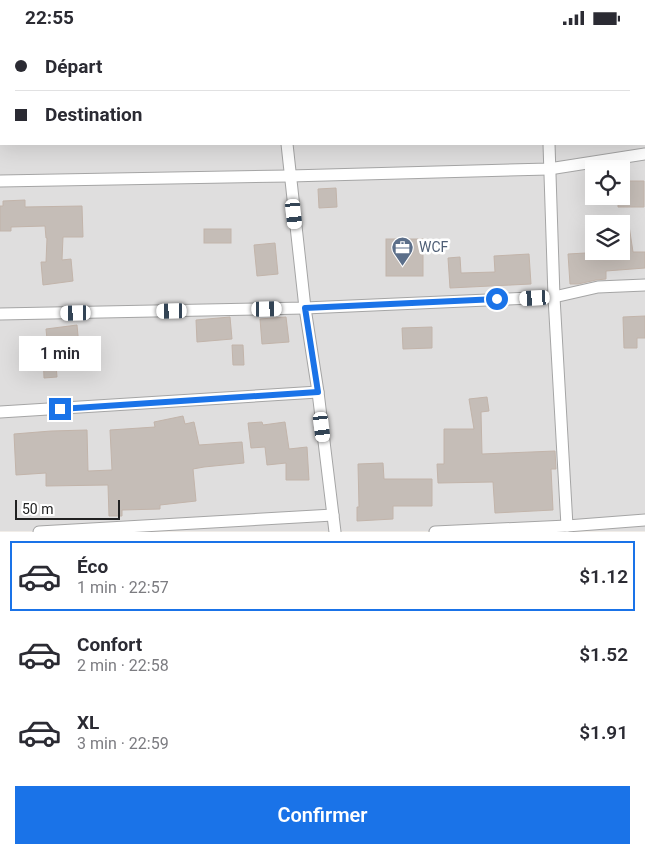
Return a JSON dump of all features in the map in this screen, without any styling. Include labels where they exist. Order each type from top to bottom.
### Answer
[{"type":"street","points":[[286,145],[305,308],[318,392],[335,531]]},
{"type":"street","points":[[549,145],[554,297],[567,526]]},
{"type":"street","points":[[0,181],[549,169],[645,154]]},
{"type":"street","points":[[0,314],[305,308],[554,297],[598,287],[645,285]]},
{"type":"street","points":[[0,412],[318,392]]},
{"type":"street","points":[[39,531],[333,515]]},
{"type":"street","points":[[436,531],[567,526],[645,520]]},
{"type":"shaded area","points":[[0,145],[645,145],[645,531],[0,531]]},
{"type":"building","points":[[630,181],[644,181],[644,207],[618,207],[618,205],[630,205]]},
{"type":"building","points":[[336,188],[337,207],[319,208],[318,189]]},
{"type":"building","points":[[25,200],[25,207],[82,206],[83,237],[63,237],[62,260],[71,259],[73,281],[43,285],[41,262],[46,262],[47,238],[45,226],[11,227],[11,231],[0,231],[0,206],[3,206],[3,201]]},
{"type":"building","points":[[204,229],[231,229],[231,243],[204,243]]},
{"type":"building","points":[[630,232],[633,252],[645,252],[645,268],[606,271],[606,279],[570,284],[568,254],[585,253],[585,260],[630,260]]},
{"type":"building","points":[[386,239],[423,239],[423,276],[386,276]]},
{"type":"building","points":[[275,243],[278,274],[257,276],[254,245]]},
{"type":"building","points":[[529,254],[531,284],[450,288],[448,258],[460,257],[461,273],[495,272],[494,256]]},
{"type":"building","points":[[645,316],[645,338],[637,338],[637,348],[624,348],[623,317]]},
{"type":"building","points":[[230,317],[232,339],[197,342],[196,320]]},
{"type":"building","points":[[286,317],[289,342],[262,344],[260,319]]},
{"type":"building","points":[[77,325],[79,346],[48,349],[46,329]]},
{"type":"building","points":[[432,327],[432,348],[403,349],[402,328]]},
{"type":"building","points":[[232,345],[243,345],[244,365],[233,365]]},
{"type":"building","points":[[43,351],[55,351],[57,377],[44,378]]},
{"type":"building","points":[[487,397],[489,411],[481,412],[482,454],[555,451],[556,469],[551,469],[553,510],[495,513],[493,482],[438,483],[437,464],[444,464],[444,429],[474,429],[469,399]]},
{"type":"building","points":[[183,416],[185,424],[194,422],[199,445],[242,442],[244,463],[193,469],[196,501],[160,505],[160,509],[122,510],[122,516],[109,516],[108,485],[46,486],[46,473],[16,475],[14,434],[87,430],[88,471],[112,470],[110,430],[155,427],[154,422]]},
{"type":"building","points":[[262,422],[263,425],[285,422],[289,449],[307,447],[309,480],[286,480],[286,463],[267,465],[265,447],[251,448],[248,423]]},
{"type":"building","points":[[383,463],[384,479],[432,479],[432,506],[393,506],[393,519],[357,521],[357,507],[359,507],[358,464]]},
{"type":"place","name":"WCF","points":[[403,266]]},
{"type":"route","points":[[60,409],[318,392],[305,308],[497,299]]}]
